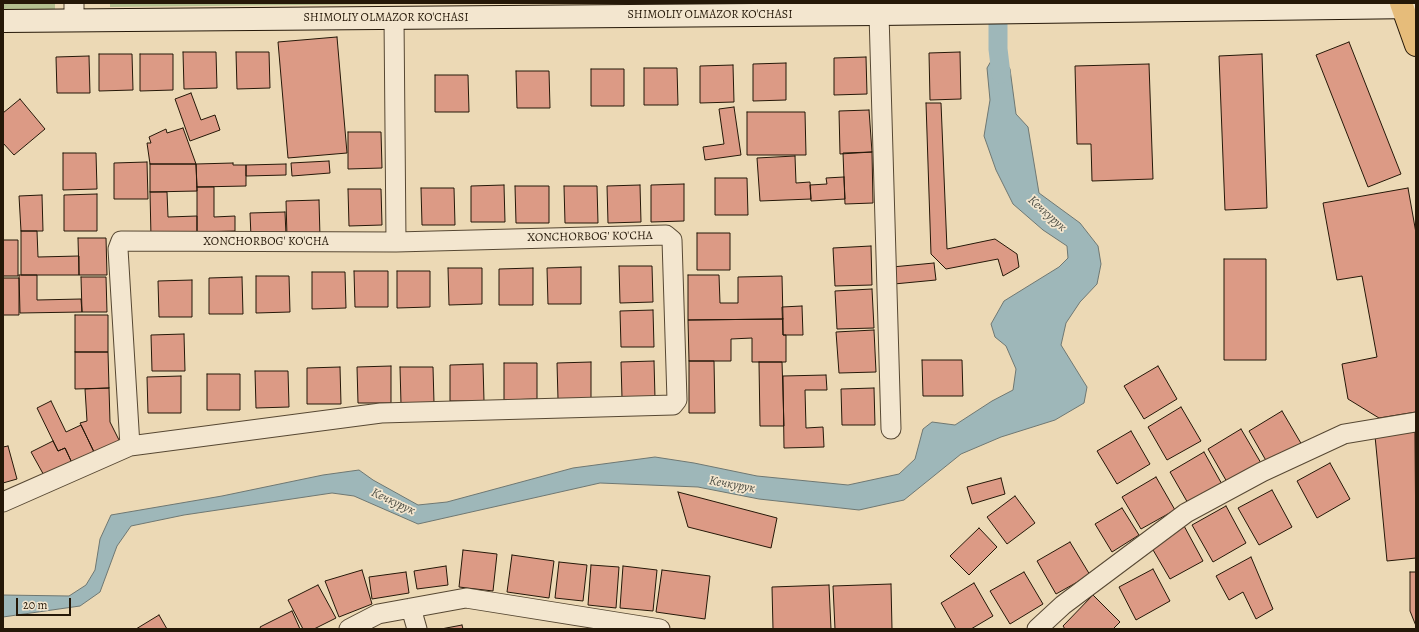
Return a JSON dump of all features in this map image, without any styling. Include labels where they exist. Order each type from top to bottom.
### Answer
[{"type":"highway","points":[[1406,6],[1416,45]]},
{"type":"main road","name":"SHIMOLIY OLMAZOR KO'CHASI","points":[[3,21],[74,12],[394,18],[880,9],[985,13],[1406,6]]},
{"type":"street","points":[[880,9],[891,428]]},
{"type":"street","points":[[394,18],[396,242]]},
{"type":"street","name":"XONCHORBOG' KO'CHA","points":[[3,502],[130,446],[380,413],[673,405],[677,400],[672,240],[666,235],[396,242],[121,241],[118,249],[130,446]]},
{"type":"street","points":[[1037,629],[1063,605],[1186,513],[1262,472],[1344,434],[1416,422]]},
{"type":"street","points":[[349,629],[378,614],[466,598],[660,629]]},
{"type":"street","points":[[411,608],[417,629]]},
{"type":"green space","points":[[3,3],[55,3],[55,11],[3,10]]},
{"type":"green space","points":[[110,3],[486,3],[110,7]]},
{"type":"water","points":[[998,49],[1010,69],[1016,114],[1028,127],[1039,193],[1080,223],[1098,246],[1101,264],[1097,284],[1080,302],[1066,323],[1061,345],[1087,387],[1084,403],[1055,420],[1001,437],[961,454],[904,500],[859,510],[759,499],[698,487],[600,483],[418,524],[354,496],[332,493],[184,515],[131,526],[117,546],[100,592],[80,606],[3,617],[3,595],[69,596],[86,585],[95,570],[100,539],[111,515],[222,496],[323,475],[359,470],[373,480],[418,505],[447,502],[573,468],[655,457],[694,463],[757,476],[848,485],[899,474],[915,459],[923,429],[932,422],[955,425],[992,401],[1013,390],[1016,369],[1006,346],[995,337],[991,324],[1004,301],[1059,267],[1068,258],[1067,246],[1043,230],[1013,204],[996,170],[984,136],[990,100],[987,68]]},
{"type":"building","points":[[337,37],[347,153],[288,158],[278,42]]},
{"type":"building","points":[[1349,42],[1401,174],[1368,187],[1316,55]]},
{"type":"building","points":[[183,52],[216,52],[217,88],[184,89]]},
{"type":"building","points":[[236,52],[269,52],[270,88],[237,89]]},
{"type":"building","points":[[960,52],[961,99],[930,100],[929,53]]},
{"type":"building","points":[[99,54],[132,54],[133,90],[99,91]]},
{"type":"building","points":[[140,54],[173,54],[173,90],[140,91]]},
{"type":"building","points":[[1262,54],[1267,208],[1225,210],[1219,56]]},
{"type":"building","points":[[89,56],[90,93],[57,93],[56,57]]},
{"type":"building","points":[[866,57],[867,94],[834,95],[834,58]]},
{"type":"building","points":[[786,63],[786,100],[753,101],[753,64]]},
{"type":"building","points":[[1149,64],[1153,179],[1092,181],[1091,144],[1077,144],[1075,66]]},
{"type":"building","points":[[733,65],[734,102],[700,103],[700,66]]},
{"type":"building","points":[[644,68],[677,68],[678,105],[644,105]]},
{"type":"building","points":[[591,69],[624,69],[624,106],[591,106]]},
{"type":"building","points":[[516,71],[549,71],[550,108],[517,108]]},
{"type":"building","points":[[435,75],[468,75],[469,112],[435,112]]},
{"type":"building","points":[[191,93],[201,120],[215,115],[220,130],[190,141],[175,99]]},
{"type":"building","points":[[20,99],[45,129],[14,155],[3,143],[3,113]]},
{"type":"building","points":[[926,103],[941,103],[947,249],[995,239],[1017,254],[1019,267],[1003,276],[998,259],[946,269],[931,254]]},
{"type":"building","points":[[734,107],[741,155],[705,160],[703,147],[724,144],[719,109]]},
{"type":"building","points":[[869,110],[872,152],[840,154],[839,111]]},
{"type":"building","points":[[747,112],[805,112],[806,155],[747,155]]},
{"type":"building","points":[[183,128],[196,164],[150,164],[147,143],[151,143],[149,137],[166,129],[167,133]]},
{"type":"building","points":[[348,132],[381,132],[382,168],[348,169]]},
{"type":"building","points":[[872,152],[873,203],[845,204],[843,153]]},
{"type":"building","points":[[63,153],[96,153],[97,189],[63,190]]},
{"type":"building","points":[[795,156],[796,183],[810,182],[811,199],[760,201],[757,158]]},
{"type":"building","points":[[329,161],[330,173],[292,176],[291,163]]},
{"type":"building","points":[[147,162],[148,199],[114,199],[114,163]]},
{"type":"building","points":[[233,163],[233,165],[246,165],[246,186],[197,187],[196,164]]},
{"type":"building","points":[[150,164],[196,164],[197,191],[150,192]]},
{"type":"building","points":[[286,164],[286,175],[246,176],[246,165]]},
{"type":"building","points":[[844,177],[845,199],[811,201],[810,185],[827,184],[826,178]]},
{"type":"building","points":[[715,178],[747,178],[748,215],[715,215]]},
{"type":"building","points":[[684,184],[684,221],[651,222],[651,185]]},
{"type":"building","points":[[504,185],[505,222],[471,222],[471,186]]},
{"type":"building","points":[[640,185],[641,222],[608,223],[607,186]]},
{"type":"building","points":[[515,186],[549,186],[549,223],[516,223]]},
{"type":"building","points":[[564,186],[597,186],[598,223],[565,223]]},
{"type":"building","points":[[197,187],[214,187],[214,217],[235,216],[235,231],[197,232]]},
{"type":"building","points":[[421,188],[454,188],[455,225],[422,225]]},
{"type":"building","points":[[1408,188],[1416,233],[1416,412],[1379,418],[1348,399],[1342,364],[1377,357],[1362,276],[1337,280],[1323,203]]},
{"type":"building","points":[[348,189],[381,189],[382,225],[349,226]]},
{"type":"building","points":[[150,192],[167,192],[168,217],[197,216],[197,232],[151,237]]},
{"type":"building","points":[[97,194],[97,231],[64,231],[64,195]]},
{"type":"building","points":[[42,195],[43,231],[21,231],[19,196]]},
{"type":"building","points":[[319,200],[320,237],[287,237],[286,201]]},
{"type":"building","points":[[285,212],[286,235],[251,237],[250,213]]},
{"type":"building","points":[[21,231],[37,231],[38,257],[79,256],[79,275],[21,275]]},
{"type":"building","points":[[697,233],[730,233],[730,270],[697,270]]},
{"type":"building","points":[[78,238],[106,238],[107,275],[79,275]]},
{"type":"building","points":[[3,240],[18,240],[18,276],[3,276]]},
{"type":"building","points":[[871,246],[872,285],[835,286],[833,248]]},
{"type":"building","points":[[1224,259],[1266,259],[1266,360],[1224,360]]},
{"type":"building","points":[[934,263],[936,280],[894,284],[892,267]]},
{"type":"building","points":[[619,266],[652,266],[653,302],[620,303]]},
{"type":"building","points":[[581,267],[581,304],[548,304],[547,268]]},
{"type":"building","points":[[448,268],[482,268],[482,304],[449,305]]},
{"type":"building","points":[[533,268],[533,305],[499,305],[499,269]]},
{"type":"building","points":[[354,271],[388,271],[388,307],[355,307]]},
{"type":"building","points":[[397,271],[430,271],[430,307],[397,308]]},
{"type":"building","points":[[312,272],[345,272],[346,308],[312,309]]},
{"type":"building","points":[[19,275],[37,275],[37,300],[81,299],[82,312],[20,313]]},
{"type":"building","points":[[688,275],[719,275],[720,303],[738,303],[738,277],[782,276],[783,319],[688,320]]},
{"type":"building","points":[[256,276],[289,276],[290,312],[256,313]]},
{"type":"building","points":[[81,277],[106,277],[107,312],[82,312]]},
{"type":"building","points":[[242,277],[243,314],[209,314],[209,278]]},
{"type":"building","points":[[3,278],[19,278],[19,315],[3,315]]},
{"type":"building","points":[[192,280],[192,317],[159,317],[158,281]]},
{"type":"building","points":[[872,289],[874,328],[837,329],[835,291]]},
{"type":"building","points":[[802,306],[803,335],[783,335],[782,307]]},
{"type":"building","points":[[653,310],[654,347],[621,347],[620,311]]},
{"type":"building","points":[[75,315],[108,315],[108,352],[75,352]]},
{"type":"building","points":[[783,319],[783,335],[786,335],[786,362],[752,362],[752,338],[731,339],[731,361],[689,361],[688,320]]},
{"type":"building","points":[[874,330],[876,372],[839,373],[836,332]]},
{"type":"building","points":[[184,334],[185,371],[152,371],[151,335]]},
{"type":"building","points":[[75,352],[108,352],[109,388],[75,389]]},
{"type":"building","points":[[922,360],[962,360],[963,396],[923,396]]},
{"type":"building","points":[[654,361],[655,398],[622,398],[621,362]]},
{"type":"building","points":[[689,361],[714,361],[715,413],[689,413]]},
{"type":"building","points":[[591,362],[591,399],[558,399],[557,363]]},
{"type":"building","points":[[759,362],[782,362],[784,426],[760,426]]},
{"type":"building","points":[[504,363],[537,363],[537,399],[504,400]]},
{"type":"building","points":[[483,364],[484,401],[450,401],[450,365]]},
{"type":"building","points":[[391,366],[391,403],[358,403],[357,367]]},
{"type":"building","points":[[1158,366],[1177,399],[1144,419],[1124,386]]},
{"type":"building","points":[[340,367],[341,404],[307,404],[307,368]]},
{"type":"building","points":[[400,367],[433,367],[434,403],[401,404]]},
{"type":"building","points":[[255,371],[288,371],[289,407],[256,408]]},
{"type":"building","points":[[207,374],[240,374],[240,410],[207,410]]},
{"type":"building","points":[[826,375],[827,390],[805,390],[806,428],[823,427],[824,447],[784,448],[783,376]]},
{"type":"building","points":[[181,376],[181,413],[148,413],[147,377]]},
{"type":"building","points":[[109,388],[110,422],[120,442],[95,454],[80,423],[87,421],[85,389]]},
{"type":"building","points":[[874,388],[875,425],[842,425],[841,389]]},
{"type":"building","points":[[51,401],[66,432],[81,425],[95,454],[73,465],[65,448],[58,451],[37,408]]},
{"type":"building","points":[[1181,407],[1201,441],[1167,460],[1148,427]]},
{"type":"building","points":[[1282,411],[1302,445],[1268,464],[1249,431]]},
{"type":"building","points":[[1241,429],[1261,463],[1227,482],[1208,449]]},
{"type":"building","points":[[1131,431],[1150,464],[1117,484],[1097,451]]},
{"type":"building","points":[[1415,432],[1416,558],[1387,561],[1375,436]]},
{"type":"building","points":[[53,441],[58,451],[65,448],[73,465],[46,479],[31,452]]},
{"type":"building","points":[[8,446],[17,479],[3,483],[3,447]]},
{"type":"building","points":[[1204,452],[1223,486],[1189,505],[1170,472]]},
{"type":"building","points":[[1330,463],[1350,499],[1317,518],[1297,481]]},
{"type":"building","points":[[1156,477],[1175,510],[1141,529],[1122,497]]},
{"type":"building","points":[[1001,478],[1005,494],[972,504],[967,487]]},
{"type":"building","points":[[1272,490],[1292,527],[1259,545],[1238,508]]},
{"type":"building","points":[[678,492],[777,518],[771,548],[688,527]]},
{"type":"building","points":[[1015,496],[1035,523],[1007,544],[987,517]]},
{"type":"building","points":[[1226,506],[1246,543],[1213,562],[1192,525]]},
{"type":"building","points":[[1122,508],[1139,535],[1112,552],[1095,524]]},
{"type":"building","points":[[1183,524],[1203,561],[1170,579],[1149,543]]},
{"type":"building","points":[[979,528],[997,547],[969,575],[950,556]]},
{"type":"building","points":[[1070,542],[1090,575],[1056,594],[1037,561]]},
{"type":"building","points":[[463,550],[497,554],[493,591],[459,587]]},
{"type":"building","points":[[512,555],[554,561],[549,598],[507,592]]},
{"type":"building","points":[[1251,557],[1273,609],[1256,619],[1243,592],[1229,600],[1216,576]]},
{"type":"building","points":[[559,562],[587,565],[583,601],[555,598]]},
{"type":"building","points":[[591,565],[619,567],[616,608],[588,605]]},
{"type":"building","points":[[446,566],[448,585],[417,589],[414,571]]},
{"type":"building","points":[[623,566],[657,570],[653,611],[620,608]]},
{"type":"building","points":[[1153,569],[1170,601],[1136,620],[1119,587]]},
{"type":"building","points":[[362,570],[372,604],[339,617],[325,581]]},
{"type":"building","points":[[662,570],[710,576],[705,619],[656,612]]},
{"type":"building","points":[[406,572],[409,593],[372,599],[369,577]]},
{"type":"building","points":[[1024,572],[1043,604],[1010,624],[990,591]]},
{"type":"building","points":[[1410,572],[1416,572],[1416,626],[1410,611]]},
{"type":"building","points":[[974,583],[993,616],[971,629],[956,629],[941,603]]},
{"type":"building","points":[[891,584],[892,629],[835,629],[833,586]]},
{"type":"building","points":[[318,585],[336,618],[314,629],[303,629],[288,600]]},
{"type":"building","points":[[829,585],[831,629],[773,629],[772,587]]},
{"type":"building","points":[[1093,595],[1120,622],[1113,629],[1065,629],[1063,626]]},
{"type":"building","points":[[292,611],[300,629],[261,629],[260,627]]},
{"type":"building","points":[[159,615],[167,629],[136,629]]},
{"type":"building","points":[[462,625],[463,629],[441,629]]},
{"type":"waterway","name":"Кечкурук","points":[[998,3],[998,49],[1001,74]]}]
